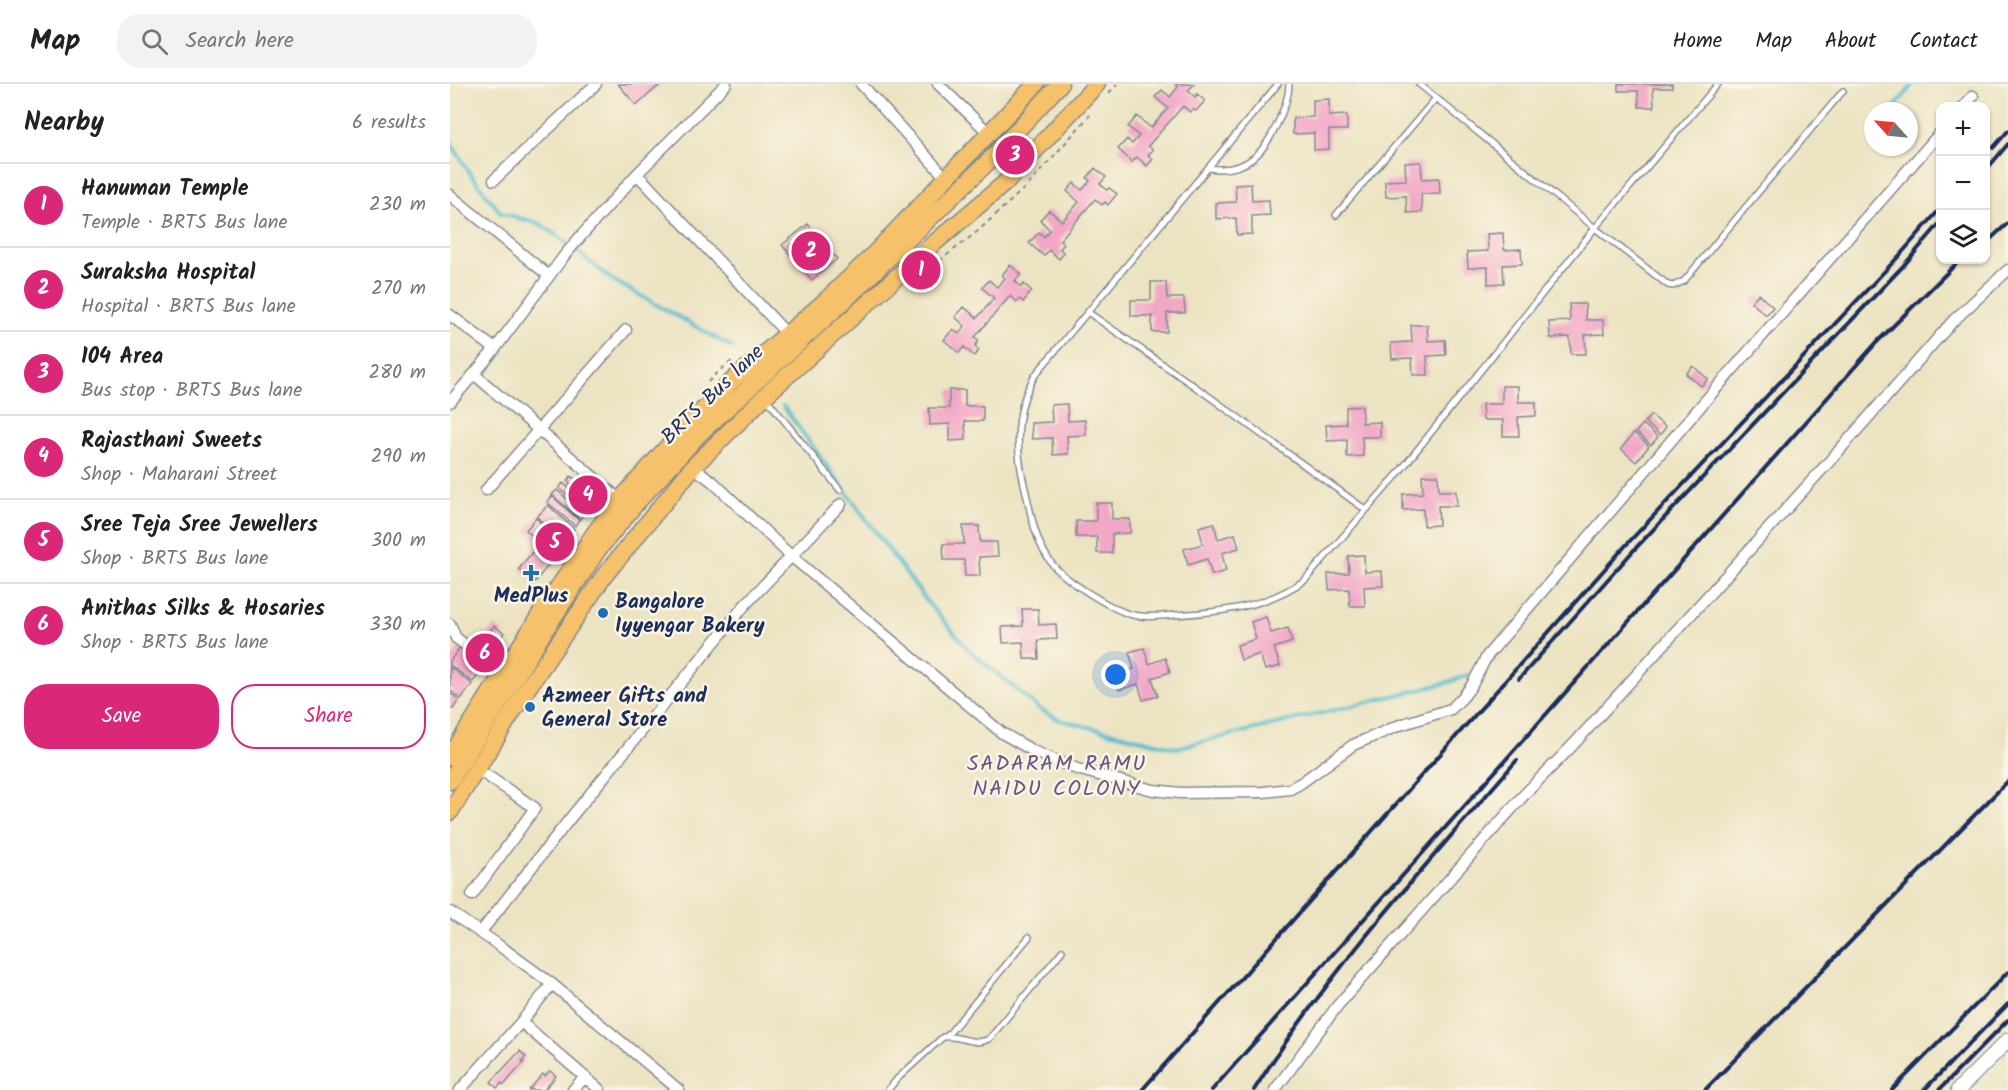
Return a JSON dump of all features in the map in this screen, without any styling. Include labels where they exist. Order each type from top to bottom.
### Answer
[{"type":"main road","points":[[450,757],[585,547],[620,500],[679,434],[730,383],[823,303],[870,258],[1036,84]]},
{"type":"main road","name":"BRTS Bus lane","points":[[450,781],[597,551],[637,502],[699,434],[845,300],[989,161],[1060,84]]},
{"type":"main road","points":[[450,813],[561,639],[610,568],[693,466],[765,396],[932,245],[1005,183],[1103,88]]},
{"type":"main road","points":[[545,630],[561,639]]},
{"type":"street","points":[[494,180],[596,84]]},
{"type":"street","points":[[450,402],[495,349],[581,236],[637,174],[726,84]]},
{"type":"street","points":[[861,84],[947,179]]},
{"type":"street","points":[[938,84],[990,134]]},
{"type":"street","points":[[1968,102],[1973,96]]},
{"type":"street","points":[[693,466],[792,557],[1002,733],[1035,752],[1077,769],[1153,790],[1180,793],[1263,792],[1290,789],[1353,745],[1400,725],[1451,710],[1464,697],[1488,656],[1503,638],[1699,408],[1936,139]]},
{"type":"street","points":[[637,174],[787,334]]},
{"type":"street","points":[[450,195],[549,276]]},
{"type":"street","points":[[1275,1090],[1338,1005],[1524,795],[1581,736],[1953,321],[2008,270]]},
{"type":"street","points":[[450,315],[495,349]]},
{"type":"street","points":[[486,490],[626,330]]},
{"type":"street","points":[[474,374],[620,500]]},
{"type":"street","points":[[480,933],[572,816],[744,606],[841,504]]},
{"type":"street","points":[[450,624],[453,642],[504,673]]},
{"type":"street","points":[[472,895],[535,808],[477,769]]},
{"type":"street","points":[[450,912],[552,984],[679,1090]]},
{"type":"street","points":[[460,1090],[552,984]]},
{"type":"street","points":[[520,1022],[600,1090]]},
{"type":"street","points":[[1958,1090],[2008,1040]]},
{"type":"street","points":[[573,1090],[585,1077]]},
{"type":"lane","points":[[1278,84],[1032,381],[1022,402],[1019,424],[1019,463],[1035,533],[1052,564],[1064,576],[1120,610],[1134,615],[1232,611],[1289,591],[1305,580],[1453,406],[1595,228],[1718,84]]},
{"type":"lane","points":[[1209,168],[1231,169],[1252,159],[1264,149],[1287,102],[1289,84]]},
{"type":"lane","points":[[1419,84],[1595,228],[1668,285],[1673,286],[1684,281],[1843,91]]},
{"type":"lane","points":[[1336,214],[1436,98]]},
{"type":"lane","points":[[1089,313],[1366,510]]},
{"type":"lane","points":[[765,396],[840,490]]},
{"type":"lane","points":[[888,1090],[939,1039],[947,1036],[1029,937]]},
{"type":"lane","points":[[947,1036],[985,1042],[1062,951]]},
{"type":"path","points":[[1103,88],[1117,84]]},
{"type":"path","points":[[918,278],[978,231],[1030,183],[1093,111]]},
{"type":"building","points":[[618,84],[661,84],[636,105]]},
{"type":"building","points":[[1175,84],[1194,84],[1188,91],[1195,97],[1197,94],[1205,101],[1196,111],[1193,109],[1190,112],[1183,106],[1148,146],[1153,150],[1148,155],[1153,159],[1147,166],[1137,157],[1132,162],[1118,149],[1127,139],[1132,144],[1139,136],[1128,127],[1137,116],[1151,128],[1168,108],[1155,97],[1162,90],[1170,97],[1178,87]]},
{"type":"building","points":[[1618,84],[1672,84],[1672,88],[1653,88],[1654,107],[1639,107],[1638,91],[1618,91]]},
{"type":"building","points":[[1329,99],[1329,116],[1347,115],[1347,130],[1329,130],[1329,149],[1314,150],[1314,133],[1293,134],[1293,118],[1313,117],[1313,100]]},
{"type":"building","points":[[1028,137],[1033,143],[1004,169],[999,164]]},
{"type":"building","points":[[1421,162],[1422,179],[1439,178],[1440,193],[1421,194],[1422,212],[1407,213],[1406,196],[1386,197],[1385,181],[1406,180],[1405,163]]},
{"type":"building","points":[[1095,168],[1106,177],[1100,184],[1117,194],[1108,205],[1105,202],[1102,205],[1095,199],[1060,240],[1064,244],[1060,249],[1064,253],[1059,259],[1049,250],[1044,256],[1029,243],[1039,232],[1044,237],[1050,230],[1040,220],[1049,210],[1062,221],[1079,202],[1067,191],[1074,183],[1082,190],[1090,181],[1087,178]]},
{"type":"building","points":[[1251,184],[1252,201],[1269,200],[1270,215],[1252,216],[1252,234],[1237,235],[1236,218],[1216,219],[1216,203],[1236,202],[1235,185]]},
{"type":"building","points":[[808,224],[837,259],[812,280],[782,245]]},
{"type":"building","points":[[1503,233],[1504,250],[1521,249],[1522,264],[1503,265],[1504,283],[1488,284],[1488,267],[1468,268],[1467,252],[1488,251],[1487,234]]},
{"type":"building","points":[[1010,265],[1021,274],[1015,281],[1021,287],[1024,284],[1032,291],[1023,302],[1020,299],[1017,302],[1010,296],[975,337],[979,341],[975,346],[979,350],[974,356],[964,347],[959,353],[944,340],[953,329],[959,334],[965,326],[955,317],[964,307],[977,318],[994,298],[982,288],[989,280],[997,287],[1005,278],[1002,275]]},
{"type":"building","points":[[1151,282],[1166,282],[1167,298],[1184,298],[1185,313],[1167,313],[1167,332],[1152,332],[1152,316],[1131,316],[1131,300],[1151,300]]},
{"type":"building","points":[[1758,294],[1773,307],[1766,315],[1751,302]]},
{"type":"building","points":[[1569,304],[1585,304],[1586,320],[1603,320],[1604,334],[1585,335],[1586,354],[1571,354],[1570,337],[1550,338],[1549,322],[1570,321]]},
{"type":"building","points":[[1411,325],[1427,325],[1428,341],[1445,340],[1446,355],[1427,356],[1428,375],[1413,375],[1412,358],[1392,359],[1391,343],[1412,342]]},
{"type":"building","points":[[1693,366],[1708,379],[1701,386],[1686,374]]},
{"type":"building","points":[[1502,386],[1518,386],[1518,402],[1536,402],[1536,416],[1518,417],[1519,436],[1503,436],[1503,420],[1483,420],[1482,404],[1502,404]]},
{"type":"building","points":[[949,390],[965,390],[965,406],[983,406],[983,421],[965,421],[966,440],[950,441],[950,424],[930,425],[929,408],[949,408]]},
{"type":"building","points":[[1067,404],[1068,421],[1085,420],[1086,435],[1067,436],[1068,454],[1053,455],[1052,438],[1032,439],[1031,423],[1052,422],[1051,405]]},
{"type":"building","points":[[1362,406],[1362,423],[1380,422],[1380,437],[1362,437],[1363,456],[1347,457],[1347,440],[1327,441],[1326,425],[1346,424],[1346,407]]},
{"type":"building","points":[[1651,415],[1666,427],[1660,435],[1645,422]]},
{"type":"building","points":[[1643,424],[1658,437],[1651,445],[1636,432]]},
{"type":"building","points":[[1634,433],[1649,446],[1636,462],[1621,449]]},
{"type":"building","points":[[1422,475],[1438,475],[1439,491],[1456,491],[1457,506],[1438,506],[1439,525],[1424,526],[1423,509],[1403,510],[1403,494],[1423,493]]},
{"type":"building","points":[[571,476],[599,499],[594,505],[567,481]]},
{"type":"building","points":[[563,483],[591,507],[586,512],[559,488]]},
{"type":"building","points":[[557,490],[584,514],[580,519],[552,495]]},
{"type":"building","points":[[552,496],[579,520],[575,526],[547,502]]},
{"type":"building","points":[[1096,503],[1112,503],[1112,519],[1130,519],[1130,533],[1112,534],[1112,553],[1097,553],[1097,537],[1076,537],[1076,521],[1096,521]]},
{"type":"building","points":[[548,505],[574,529],[564,541],[537,517]]},
{"type":"building","points":[[536,518],[564,544],[554,555],[526,530]]},
{"type":"building","points":[[1214,523],[1218,539],[1235,534],[1239,548],[1222,553],[1226,571],[1212,575],[1207,559],[1188,565],[1184,549],[1203,544],[1199,527]]},
{"type":"building","points":[[963,526],[979,526],[980,542],[997,542],[998,556],[979,557],[980,576],[965,576],[964,560],[944,560],[943,544],[964,544]]},
{"type":"building","points":[[537,546],[553,559],[535,582],[519,569]]},
{"type":"building","points":[[1364,555],[1365,572],[1382,571],[1383,586],[1364,587],[1365,606],[1350,606],[1349,589],[1329,590],[1328,574],[1349,573],[1348,556]]},
{"type":"building","points":[[1022,609],[1038,609],[1039,625],[1056,624],[1057,639],[1038,640],[1039,659],[1024,659],[1023,642],[1003,643],[1002,627],[1023,626]]},
{"type":"building","points":[[1266,617],[1271,633],[1288,628],[1292,642],[1274,648],[1280,666],[1265,670],[1260,654],[1241,660],[1237,645],[1256,639],[1251,622]]},
{"type":"building","points":[[494,626],[504,633],[496,644],[491,641],[497,646],[493,651],[481,642]]},
{"type":"building","points":[[481,643],[493,652],[487,659],[475,651]]},
{"type":"building","points":[[460,647],[485,666],[473,682],[450,665],[450,661]]},
{"type":"building","points":[[1144,648],[1149,664],[1165,658],[1170,672],[1152,678],[1158,696],[1143,700],[1138,684],[1119,690],[1114,675],[1134,669],[1129,652]]},
{"type":"building","points":[[450,667],[472,684],[461,699],[450,690]]},
{"type":"building","points":[[450,693],[459,700],[453,709],[450,707]]},
{"type":"building","points":[[520,1051],[526,1057],[522,1061],[524,1062],[504,1085],[502,1083],[497,1088],[491,1082]]},
{"type":"building","points":[[550,1071],[556,1076],[544,1090],[529,1090],[543,1074],[545,1076]]},
{"type":"waterway","points":[[1899,102],[1913,84]]},
{"type":"waterway","points":[[450,141],[469,172],[501,213],[540,224],[611,279],[732,347]]},
{"type":"waterway","points":[[783,406],[928,603],[971,652],[1041,710],[1060,720],[1176,748],[1443,684],[1468,675]]},
{"type":"railway","points":[[1993,148],[2008,131]]},
{"type":"railway","points":[[1990,165],[2008,144]]},
{"type":"railway","points":[[1142,1090],[1627,544],[1899,256],[1939,210]]},
{"type":"railway","points":[[1990,239],[2008,223]]},
{"type":"railway","points":[[1519,679],[1633,551],[1905,264],[1936,228]]},
{"type":"railway","points":[[1212,1090],[1877,342],[1956,264]]},
{"type":"railway","points":[[1254,1090],[1283,1046],[1346,961],[1517,760]]},
{"type":"railway","points":[[1705,1090],[2008,781]]},
{"type":"railway","points":[[1892,1090],[2008,972]]},
{"type":"railway","points":[[1924,1090],[2008,1004]]},
{"type":"railway","points":[[1939,1090],[2008,1020]]},
{"type":"place","name":"104 Area","points":[[1015,155]]},
{"type":"place","name":"Suraksha Hospital","points":[[811,251]]},
{"type":"place","name":"Hanuman Temple","points":[[921,270]]},
{"type":"place","name":"Rajasthani Sweets","points":[[588,495]]},
{"type":"place","name":"Sree Teja Sree Jewellers","points":[[555,542]]},
{"type":"place","name":"MedPlus","points":[[531,573]]},
{"type":"place","name":"Bangalore Iyyengar Bakery","points":[[603,613]]},
{"type":"place","name":"Anithas Silks & Hosaries","points":[[485,653]]},
{"type":"place","name":"Azmeer Gifts and General Store","points":[[530,707]]},
{"type":"district","name":"SADARAM RAMU NAIDU COLONY","points":[[1057,774]]}]
